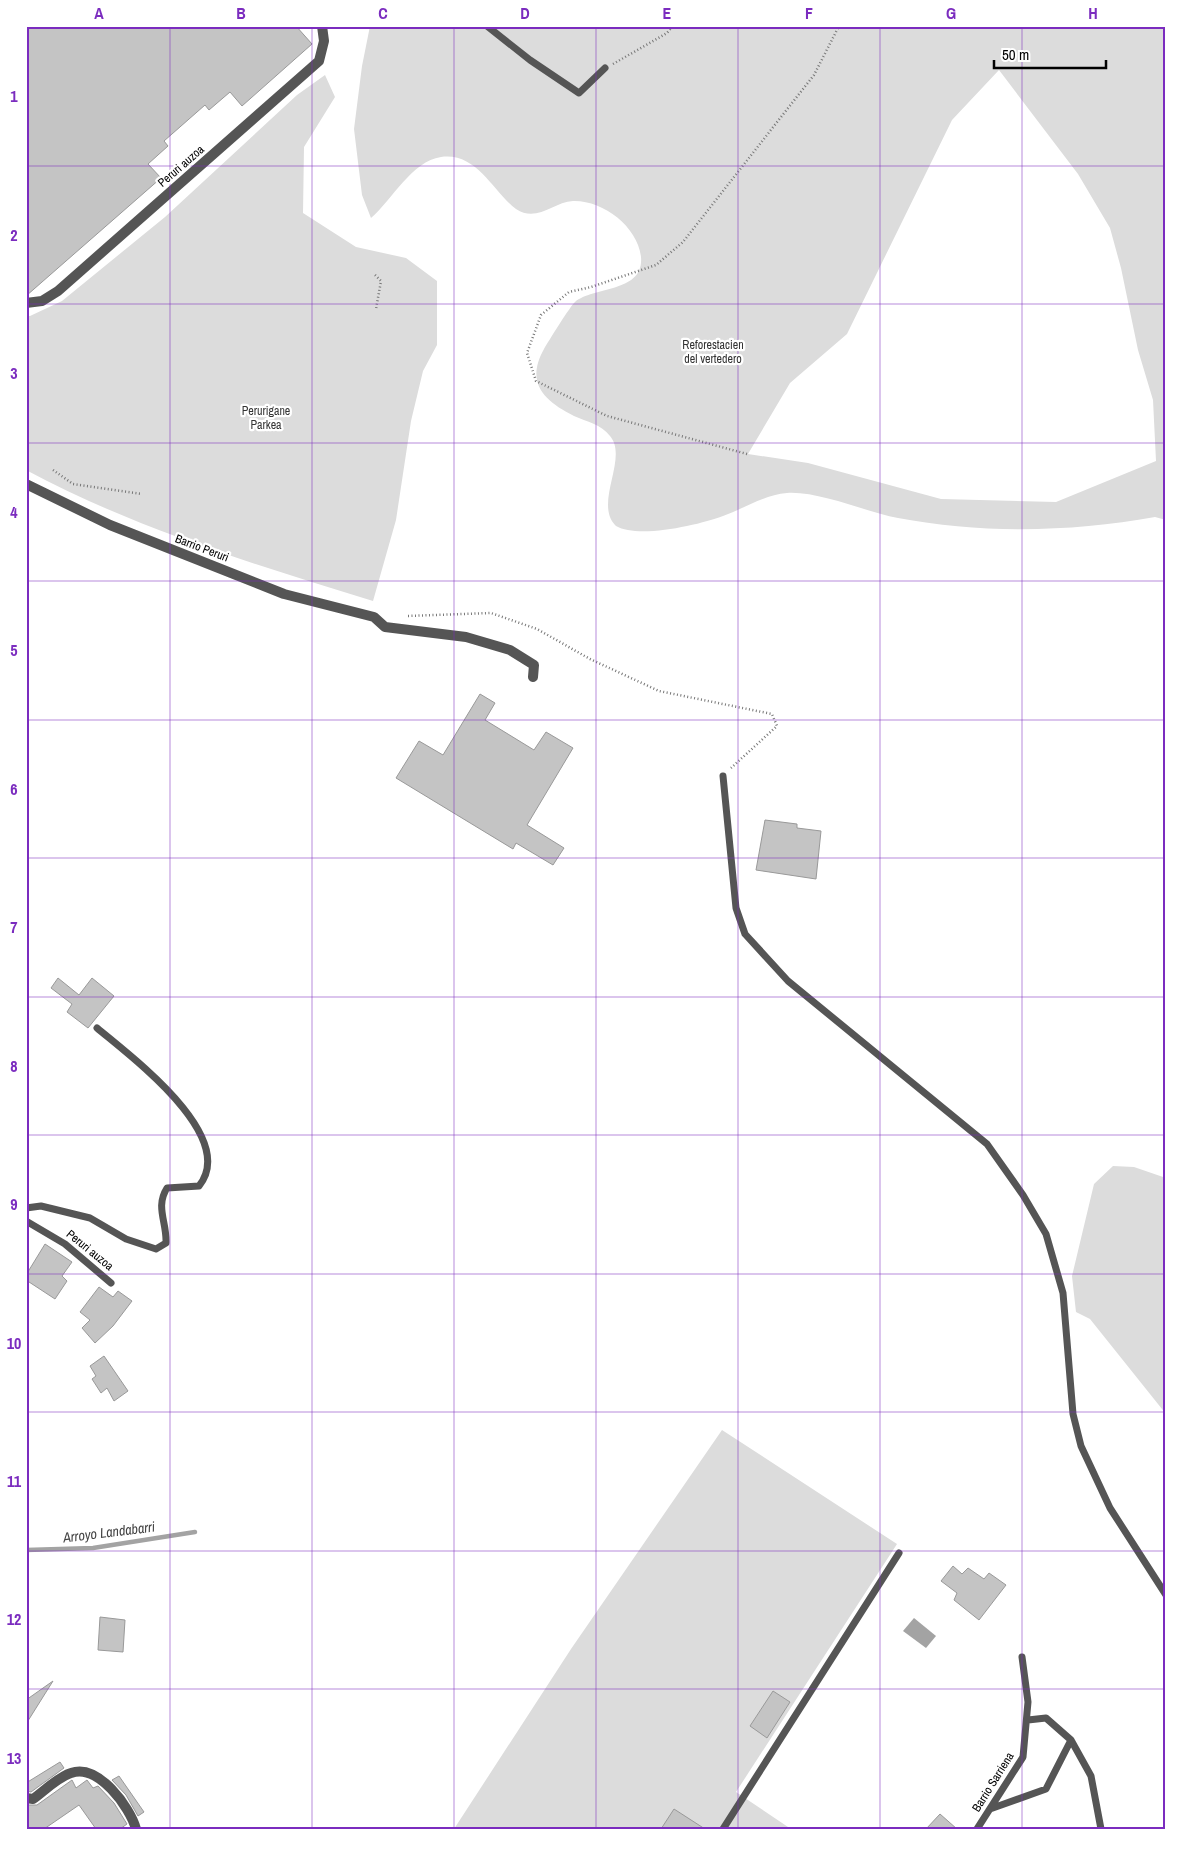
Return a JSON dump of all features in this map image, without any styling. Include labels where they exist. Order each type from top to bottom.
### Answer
[{"type":"street","name":"Peruri auzoa","points":[[26,303],[42,301],[58,291],[319,61],[324,41],[322,26]]},
{"type":"street","name":"Barrio Peruri","points":[[26,484],[110,525],[284,594],[374,617],[385,627],[466,638],[510,650],[534,665],[533,677]]},
{"type":"street","points":[[26,1798],[33,1799],[71,1772],[81,1772],[102,1778],[122,1803],[136,1829]]},
{"type":"lane","points":[[488,26],[530,60],[579,93],[605,68]]},
{"type":"lane","points":[[723,776],[736,908],[745,934],[788,981],[987,1144],[1023,1195],[1046,1234],[1063,1293],[1073,1414],[1081,1446],[1110,1508],[1166,1595]]},
{"type":"lane","points":[[26,1208],[41,1206],[90,1218],[126,1239],[156,1249],[166,1243],[167,1230],[161,1208],[161,1198],[167,1188],[198,1186],[206,1177],[208,1166],[203,1141],[192,1117],[160,1081],[97,1028]]},
{"type":"lane","name":"Peruri auzoa","points":[[26,1221],[65,1244],[111,1283]]},
{"type":"lane","points":[[722,1829],[899,1553]]},
{"type":"lane","name":"Barrio Sarriena","points":[[977,1829],[1023,1756],[1028,1720],[1026,1674],[1022,1657]]},
{"type":"lane","points":[[1028,1720],[1046,1718],[1071,1740],[1090,1776],[1101,1829]]},
{"type":"lane","points":[[990,1809],[1046,1788],[1071,1740]]},
{"type":"path","points":[[605,68],[667,33],[673,26]]},
{"type":"path","points":[[748,454],[607,416],[536,382],[527,352],[541,316],[569,292],[591,287],[656,264],[683,242],[814,75],[839,26]]},
{"type":"path","points":[[375,274],[381,281],[376,309]]},
{"type":"path","points":[[53,470],[73,484],[142,494]]},
{"type":"path","points":[[403,616],[491,614],[537,630],[590,659],[659,691],[772,714],[777,726],[723,776]]},
{"type":"green space","name":"Reforestacien del vertedero","points":[[370,26],[1166,26],[1166,520],[1155,517],[1092,526],[1059,528],[994,529],[962,527],[898,518],[828,498],[800,493],[787,493],[762,499],[712,520],[684,527],[639,531],[626,530],[616,526],[610,517],[608,506],[616,456],[615,445],[610,436],[598,426],[563,410],[546,397],[537,381],[536,372],[544,349],[575,302],[583,297],[626,283],[635,277],[640,269],[641,257],[633,235],[617,217],[607,210],[584,202],[566,202],[538,213],[524,213],[508,202],[474,167],[454,157],[441,157],[421,166],[403,182],[371,218],[362,195],[354,129],[362,66]],"holes":[[[999,70],[1078,174],[1110,228],[1121,268],[1138,350],[1153,400],[1156,461],[1056,502],[941,499],[808,463],[748,454],[790,383],[847,334],[952,120]]]},
{"type":"green space","name":"Perurigane Parkea","points":[[325,75],[335,97],[304,147],[303,213],[356,247],[406,258],[437,281],[437,345],[423,371],[411,421],[396,520],[373,601],[240,559],[153,528],[68,491],[26,470],[26,316],[30,316],[62,301],[165,217],[297,95]]},
{"type":"green space","points":[[1113,1166],[1134,1167],[1166,1178],[1166,1414],[1090,1319],[1076,1312],[1072,1276],[1094,1184]]},
{"type":"green space","points":[[722,1430],[897,1544],[736,1792],[791,1829],[454,1829],[571,1649]]},
{"type":"shaded area","points":[[914,1618],[936,1636],[926,1648],[903,1631]]},
{"type":"building","points":[[26,26],[296,26],[312,44],[242,106],[230,92],[209,110],[205,105],[164,141],[168,146],[148,164],[161,178],[26,296]]},
{"type":"building","points":[[480,694],[495,703],[485,720],[534,750],[546,732],[573,748],[527,825],[564,848],[553,865],[516,843],[513,849],[396,778],[419,741],[443,755]]},
{"type":"building","points":[[765,820],[797,824],[797,828],[821,831],[816,879],[756,870]]},
{"type":"building","points":[[58,978],[79,995],[92,978],[114,996],[88,1028],[67,1012],[72,1004],[51,988]]},
{"type":"building","points":[[45,1244],[72,1262],[62,1276],[67,1281],[55,1299],[26,1280],[26,1275]]},
{"type":"building","points":[[99,1287],[113,1297],[118,1291],[132,1301],[113,1326],[95,1343],[82,1328],[90,1320],[80,1312]]},
{"type":"building","points":[[104,1356],[128,1391],[114,1401],[107,1388],[101,1393],[92,1379],[96,1376],[90,1366]]},
{"type":"building","points":[[953,1566],[962,1574],[968,1568],[984,1579],[989,1573],[1006,1585],[979,1620],[954,1600],[957,1593],[941,1581]]},
{"type":"building","points":[[100,1617],[125,1620],[123,1652],[98,1650]]},
{"type":"building","points":[[53,1681],[26,1724],[26,1700]]},
{"type":"building","points":[[773,1691],[790,1702],[767,1738],[750,1726]]},
{"type":"building","points":[[60,1762],[64,1768],[31,1792],[26,1791],[26,1783]]},
{"type":"building","points":[[119,1776],[144,1812],[138,1816],[126,1795],[112,1780]]},
{"type":"building","points":[[72,1780],[76,1788],[87,1780],[93,1788],[98,1786],[114,1803],[127,1824],[120,1829],[96,1829],[79,1805],[44,1829],[26,1829],[26,1805],[37,1805]]},
{"type":"building","points":[[674,1809],[705,1829],[661,1829]]},
{"type":"building","points":[[940,1814],[957,1829],[926,1829]]},
{"type":"waterway","name":"Arroyo Landabarri","points":[[26,1550],[93,1548],[195,1532]]}]
